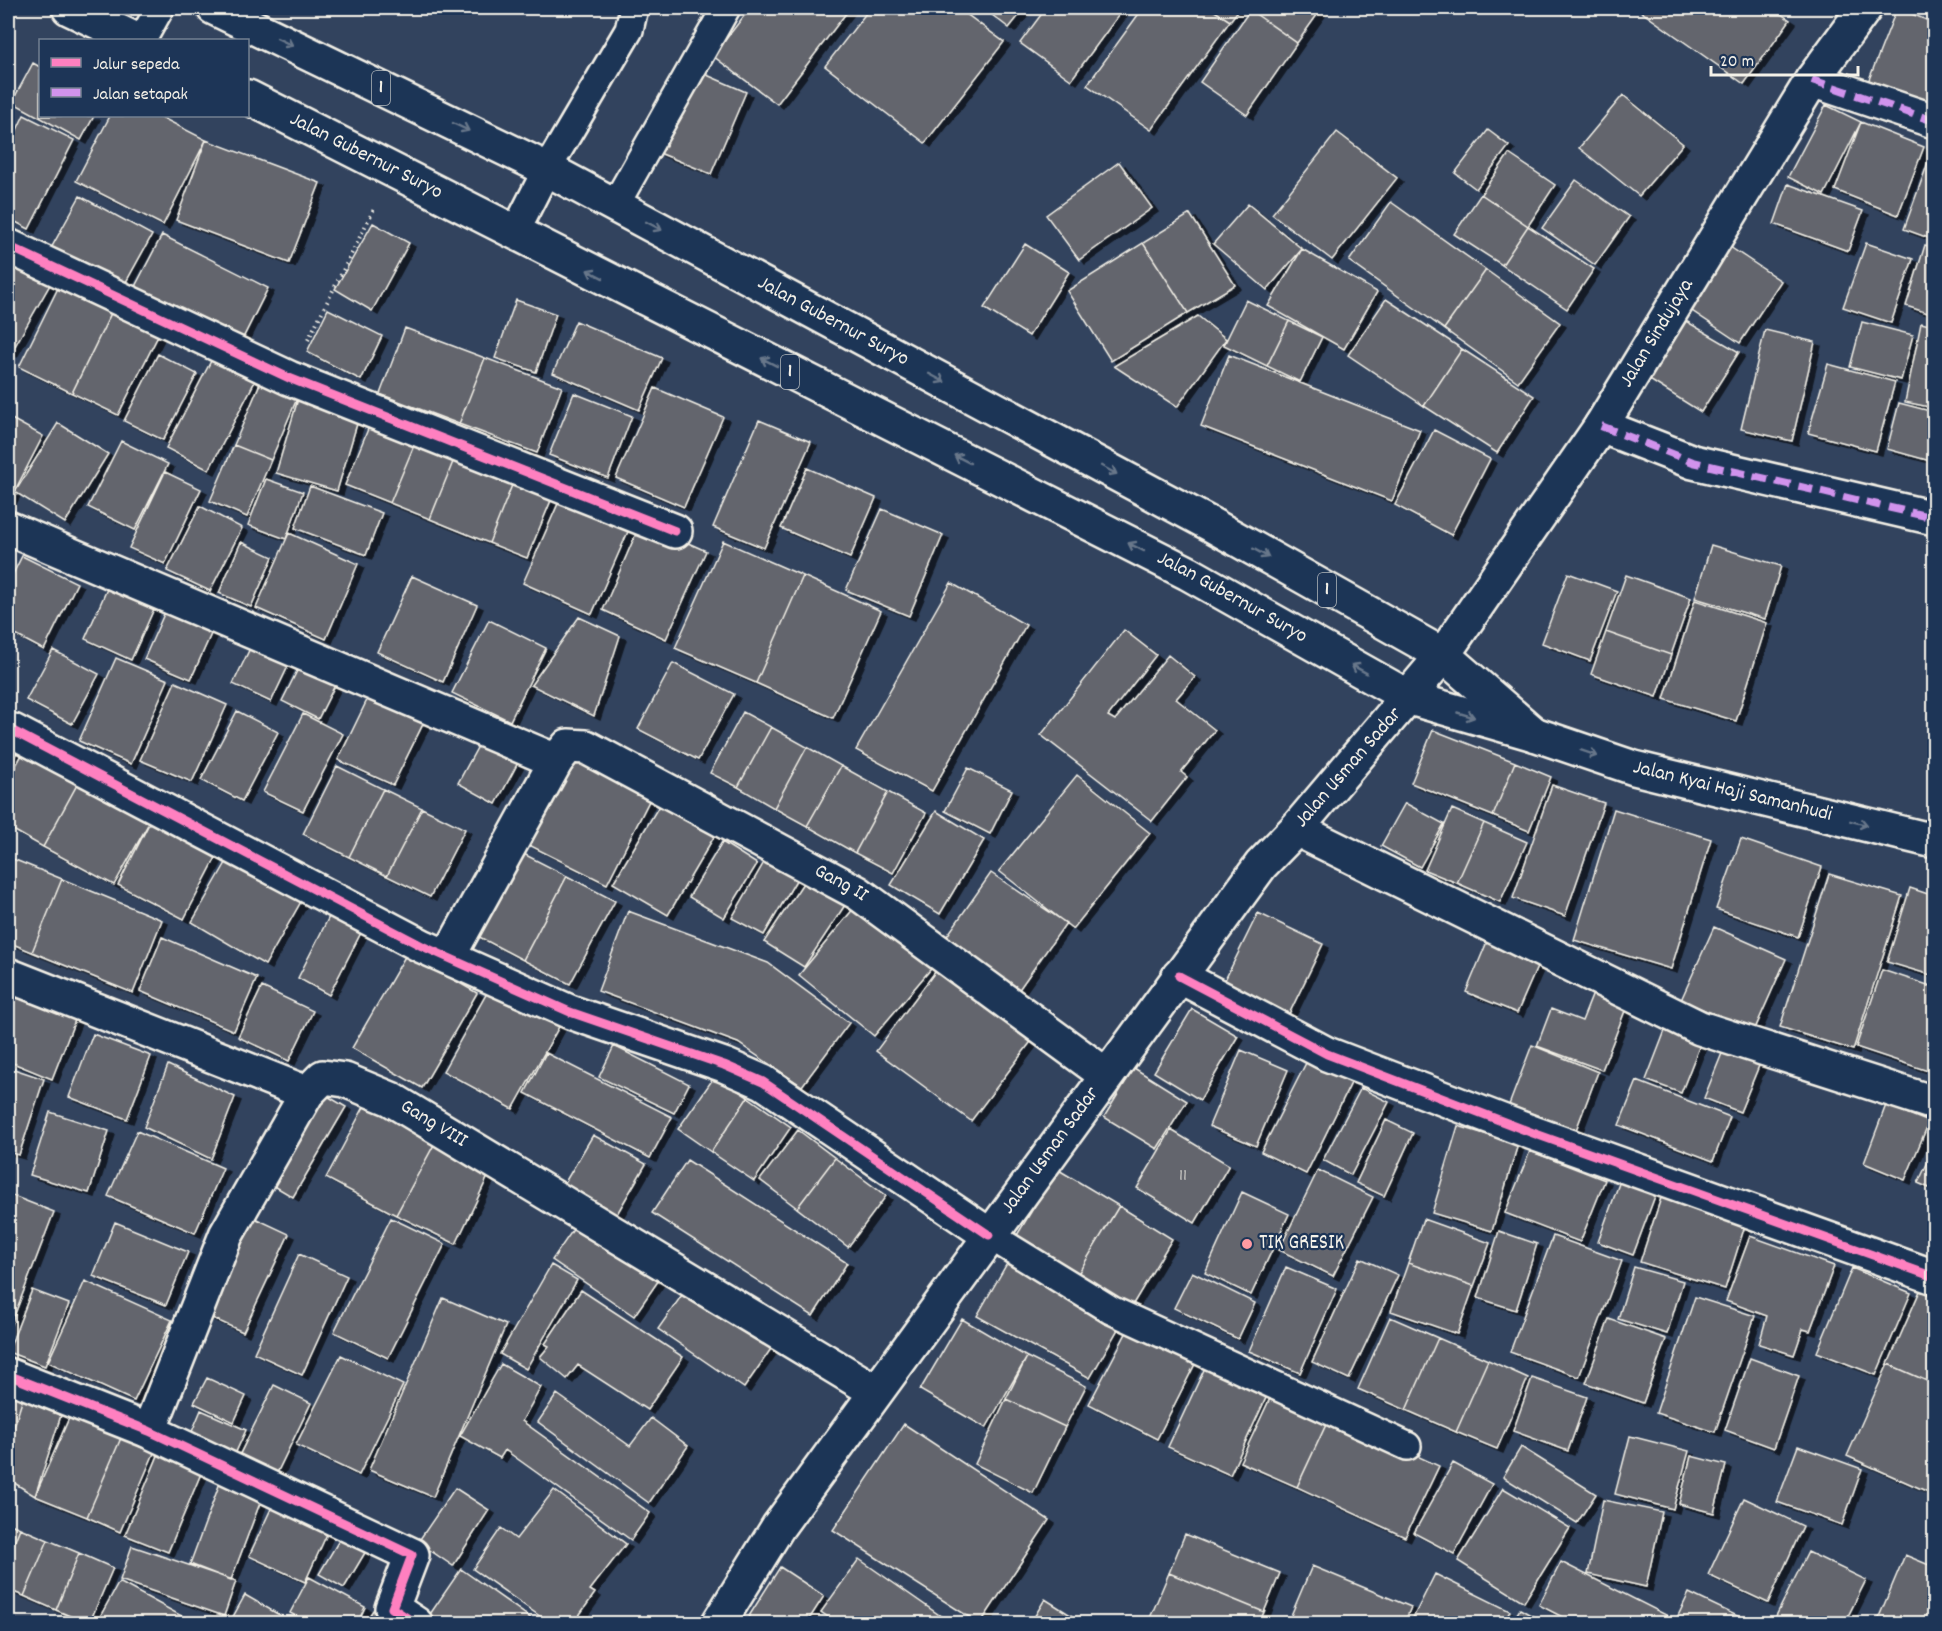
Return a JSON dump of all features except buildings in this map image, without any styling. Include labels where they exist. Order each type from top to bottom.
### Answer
[{"type":"main road","points":[[69,8],[134,39]]},
{"type":"main road","name":"Jalan Gubernur Suryo","points":[[214,8],[548,169],[1210,524],[1443,655]]},
{"type":"main road","name":"Jalan Sindujaya","points":[[1443,655],[1601,426],[1812,80],[1865,8]]},
{"type":"main road","points":[[1812,80],[1935,121]]},
{"type":"main road","name":"Jalan Gubernur Suryo","points":[[249,99],[1188,573],[1410,698]]},
{"type":"main road","points":[[8,246],[289,378],[675,531]]},
{"type":"main road","points":[[1601,426],[1693,462],[1935,518]]},
{"type":"main road","points":[[8,528],[555,761],[448,957]]},
{"type":"main road","name":"Jalan Usman Sadar","points":[[718,1623],[778,1527],[989,1234],[1261,865],[1296,829],[1410,698],[1443,655]]},
{"type":"main road","name":"Jalan Kyai Haji Samanhudi","points":[[1443,655],[1534,734]]},
{"type":"main road","name":"Jalan Kyai Haji Samanhudi","points":[[1410,698],[1534,734],[1634,768],[1935,841]]},
{"type":"main road","points":[[13,731],[448,957],[570,1012],[724,1065],[763,1082],[989,1234]]},
{"type":"main road","name":"Gang II","points":[[555,761],[568,746],[586,747],[858,892],[1106,1076]]},
{"type":"main road","points":[[1296,829],[1700,1028],[1935,1103]]},
{"type":"main road","points":[[8,975],[307,1094]]},
{"type":"main road","points":[[1179,976],[1327,1054],[1533,1133],[1935,1277]]},
{"type":"main road","name":"Gang VIII","points":[[149,1431],[226,1235],[307,1094],[323,1077],[345,1080],[391,1099],[876,1391]]},
{"type":"main road","points":[[8,1375],[149,1431],[412,1555],[392,1608],[416,1623]]},
{"type":"lane","points":[[143,39],[160,8]]},
{"type":"lane","points":[[514,234],[548,169],[628,30],[634,8]]},
{"type":"lane","points":[[615,205],[726,8]]},
{"type":"lane","points":[[989,1234],[1111,1310],[1407,1446]]},
{"type":"path","points":[[289,378],[392,172]]},
{"type":"marked path","points":[[1812,80],[1934,121]]},
{"type":"marked path","points":[[1601,426],[1693,462],[1934,518]]},
{"type":"cycle path","points":[[8,246],[289,378],[675,531]]},
{"type":"cycle path","points":[[13,731],[422,946],[570,1012],[724,1065],[763,1082],[989,1235]]},
{"type":"cycle path","points":[[1179,976],[1327,1054],[1533,1133],[1934,1277]]},
{"type":"cycle path","points":[[8,1375],[149,1431],[412,1555],[392,1608],[416,1624]]},
{"type":"place","name":"TIK GRESIK","points":[[1247,1244]]}]
